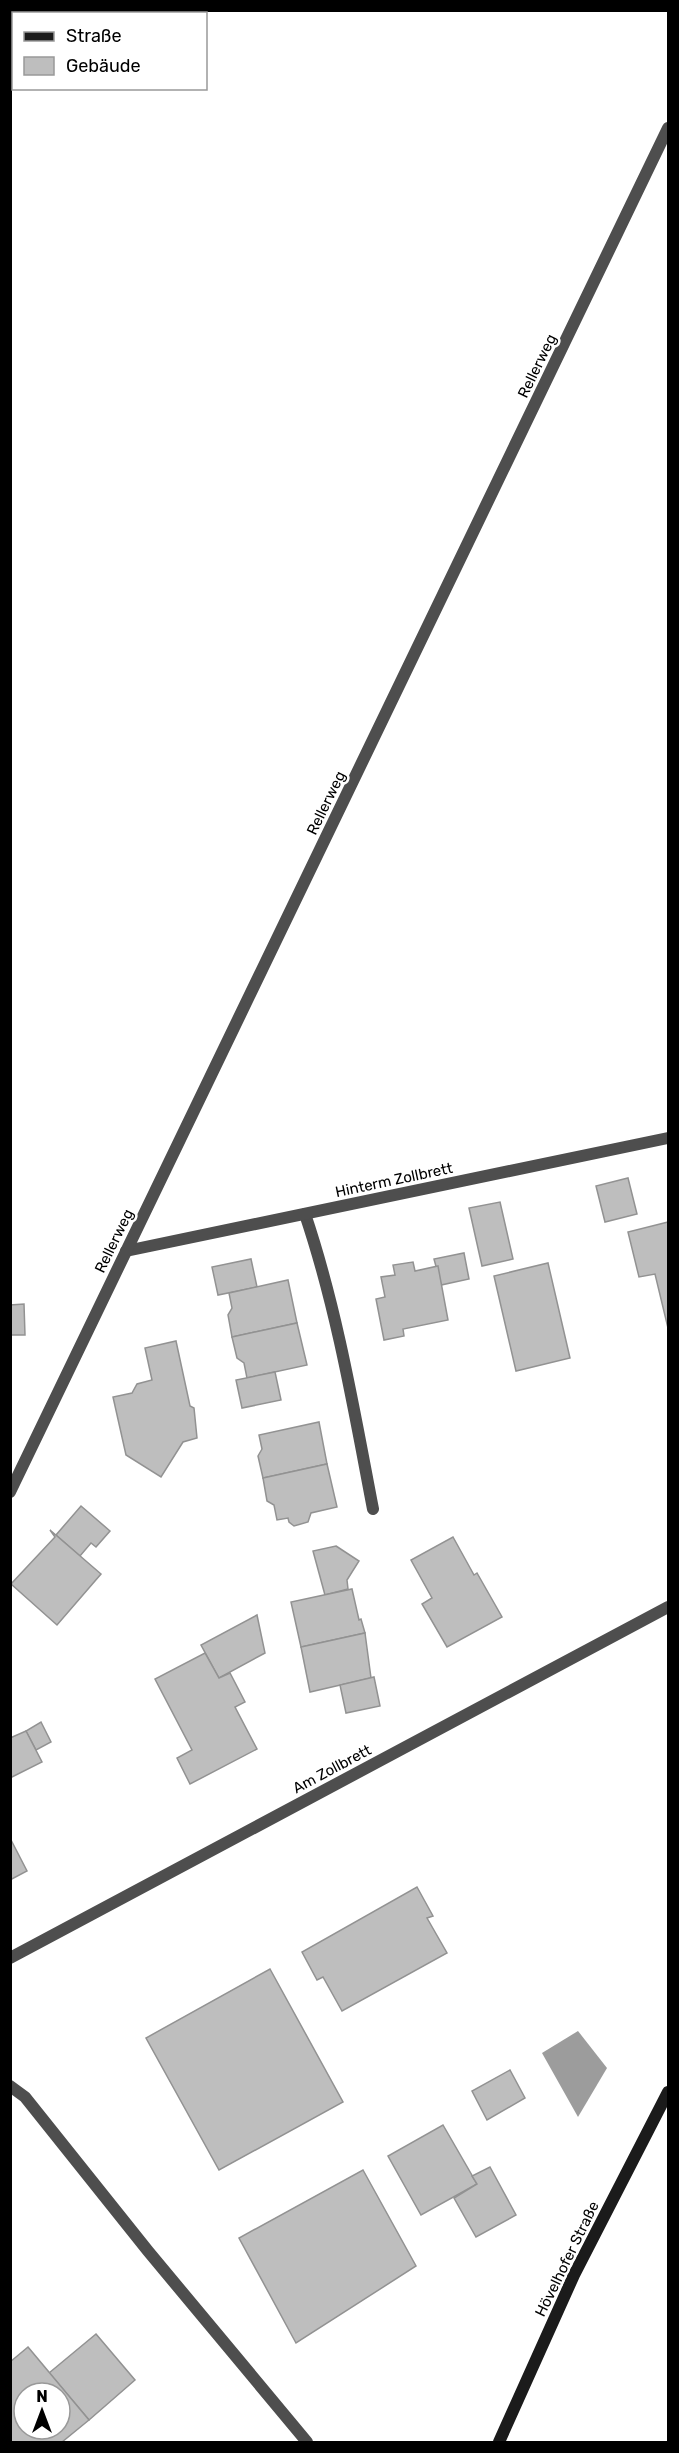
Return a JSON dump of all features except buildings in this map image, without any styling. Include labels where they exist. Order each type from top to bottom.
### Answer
[{"type":"main road","name":"Hövelhofer Straße","points":[[500,2442],[574,2275],[669,2092]]},
{"type":"street","name":"Rellerweg","points":[[10,1492],[669,128]]},
{"type":"street","name":"Hinterm Zollbrett","points":[[126,1251],[669,1138]]},
{"type":"street","points":[[305,1214],[320,1258],[374,1509]]},
{"type":"street","name":"Am Zollbrett","points":[[10,1958],[669,1607]]},
{"type":"street","points":[[10,2086],[25,2097],[148,2251],[308,2442]]},
{"type":"shaded area","points":[[578,2031],[607,2068],[578,2117],[542,2053]]}]
